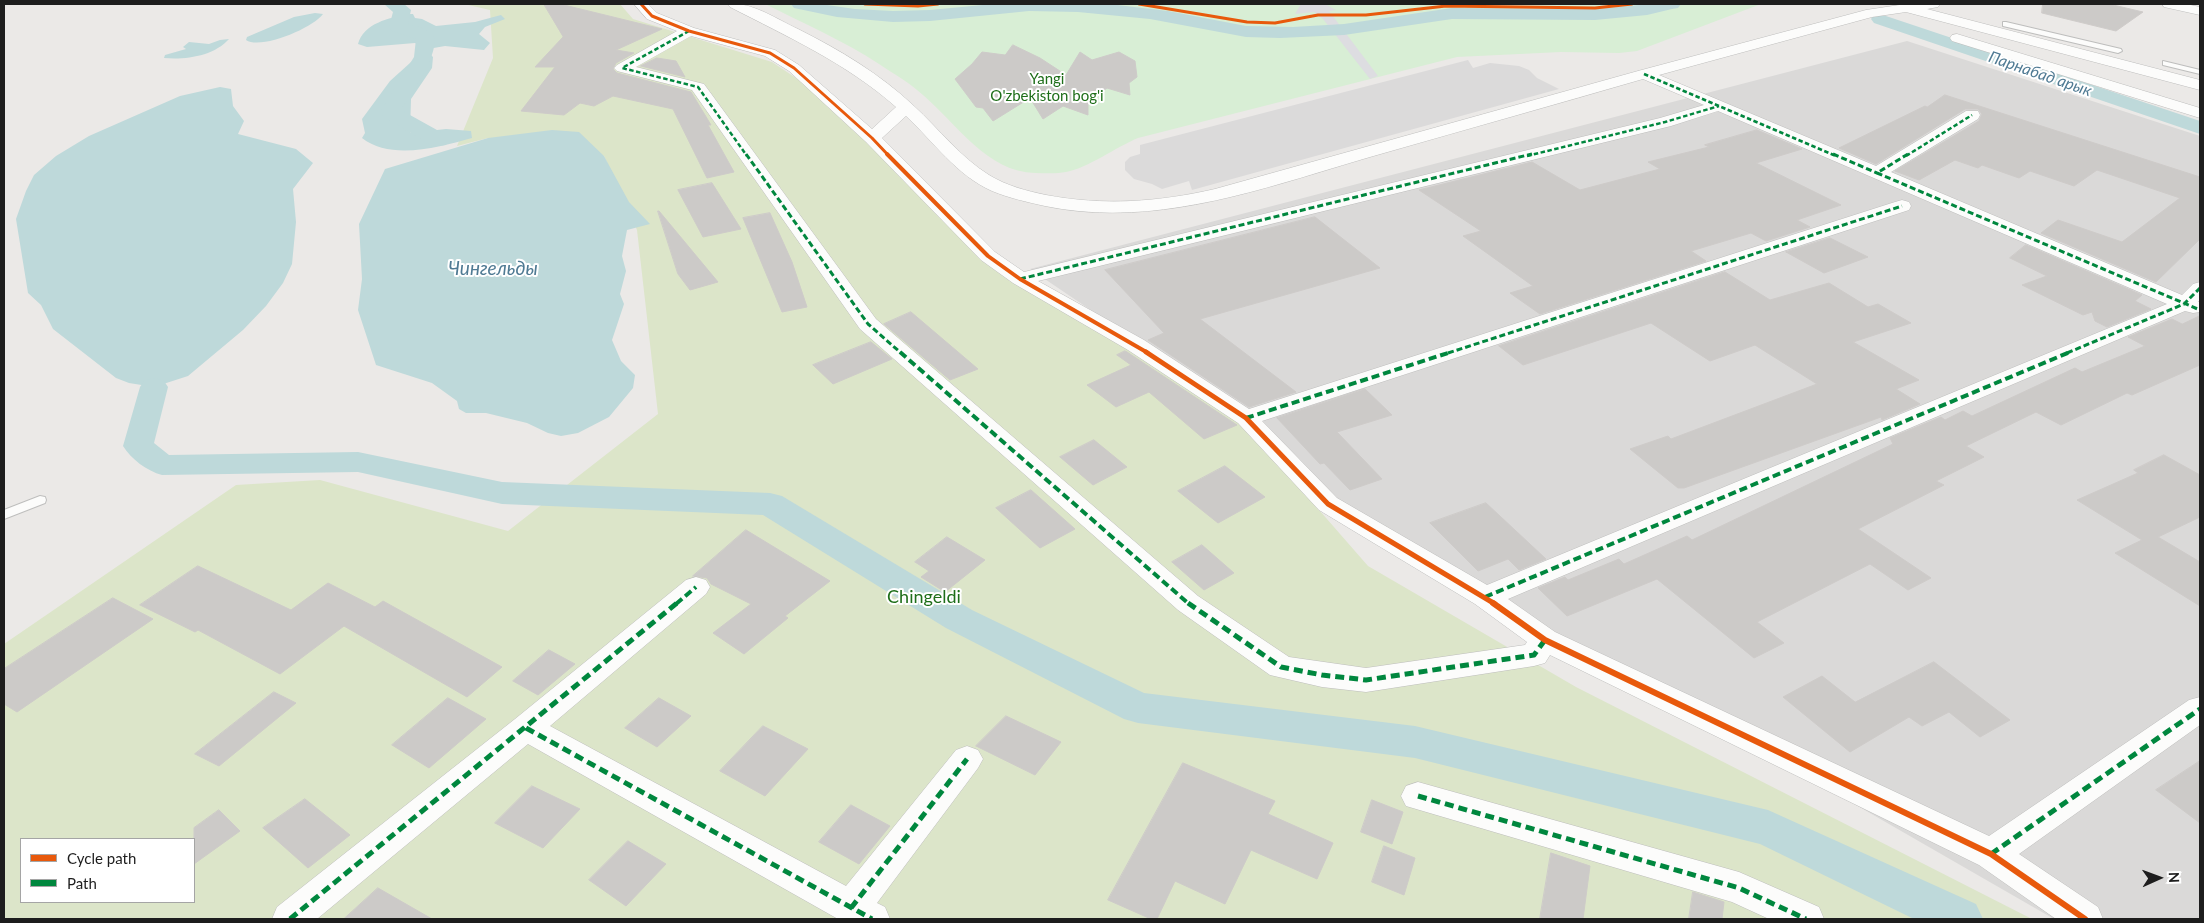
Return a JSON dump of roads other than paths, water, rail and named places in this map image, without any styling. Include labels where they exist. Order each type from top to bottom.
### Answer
[{"type":"street","points":[[641,4],[652,16],[689,30],[770,53],[794,68],[872,138],[988,256],[1020,279],[1136,346],[1246,418],[1328,504],[1485,597],[1545,640],[1991,854],[2084,919]]},
{"type":"street","points":[[735,4],[840,58],[869,77],[906,106],[977,175],[1017,194],[1069,206],[1105,209],[1180,204],[1644,74],[1871,13],[1933,4]]},
{"type":"street","points":[[2169,4],[2200,11]]},
{"type":"street","points":[[1905,7],[2055,41],[2200,85]]},
{"type":"street","points":[[689,30],[622,68],[698,88],[868,324],[1188,603],[1281,667],[1322,675],[1366,680],[1534,655],[1545,640]]},
{"type":"street","points":[[1933,30],[2200,113]]},
{"type":"street","points":[[1644,74],[1877,174],[2195,301]]},
{"type":"street","points":[[872,138],[906,106]]},
{"type":"street","points":[[1020,279],[1665,122],[1719,106]]},
{"type":"street","points":[[1877,174],[1972,116]]},
{"type":"street","points":[[1246,418],[1902,206]]},
{"type":"street","points":[[1485,597],[2195,301]]},
{"type":"street","points":[[290,919],[526,728],[696,587]]},
{"type":"street","points":[[1991,854],[2200,709]]},
{"type":"street","points":[[526,728],[862,914],[967,759]]},
{"type":"street","points":[[1418,796],[1739,888],[1806,919]]},
{"type":"lane","points":[[2006,24],[2055,41],[2118,51]]},
{"type":"lane","points":[[2166,63],[2200,72]]},
{"type":"lane","points":[[4,515],[40,500]]},
{"type":"water","points":[[315,13],[323,14],[309,25],[286,36],[263,42],[246,40],[247,37],[294,17]]},
{"type":"water","points":[[413,14],[415,18],[422,19],[436,26],[475,22],[501,15],[505,19],[485,27],[479,34],[490,43],[484,50],[445,46],[428,49],[415,43],[367,47],[358,44],[361,37],[371,26]]},
{"type":"water","points":[[229,39],[216,49],[199,56],[164,58],[165,55],[186,49],[183,47],[189,42],[209,44]]},
{"type":"water","points":[[420,54],[430,54],[433,57],[432,68],[411,99],[410,133],[446,129],[471,131],[472,138],[431,148],[401,150],[387,149],[374,145],[362,138],[365,133],[362,119],[390,81]]},
{"type":"water","points":[[220,87],[231,89],[233,106],[244,121],[238,134],[296,149],[313,163],[293,189],[296,222],[292,264],[283,283],[266,306],[243,330],[188,376],[154,387],[129,383],[116,378],[53,329],[41,305],[28,293],[16,219],[34,175],[56,156],[89,136],[180,96]]},
{"type":"water","name":"Чингельды","points":[[552,130],[579,132],[604,156],[629,202],[650,224],[627,230],[622,256],[626,271],[620,294],[624,304],[612,340],[621,361],[635,375],[633,388],[609,417],[578,433],[561,436],[548,433],[527,423],[486,413],[466,413],[459,409],[457,401],[432,383],[376,365],[358,310],[362,279],[359,224],[385,169],[488,138]]},
{"type":"waterway","points":[[393,4],[402,10],[398,27],[425,36],[423,57],[390,112],[438,140]]},
{"type":"waterway","name":"Парнабад арык","points":[[800,4],[855,15],[893,17],[930,16],[1029,5],[1078,6],[1150,14],[1246,31],[1268,33],[1344,30],[1452,13],[1595,15],[1647,10],[1672,4]]},
{"type":"waterway","name":"Парнабад арык","points":[[1880,19],[2200,128]]},
{"type":"waterway","points":[[154,387],[138,446],[162,465],[358,462],[502,493],[770,504],[959,619],[1138,708],[1415,742],[1768,828],[1960,919]]},
{"type":"park label","name":"Yangi O'zbekiston bog'i","points":[[1047,88]]},
{"type":"park label","name":"Chingeldi","points":[[924,597]]}]
